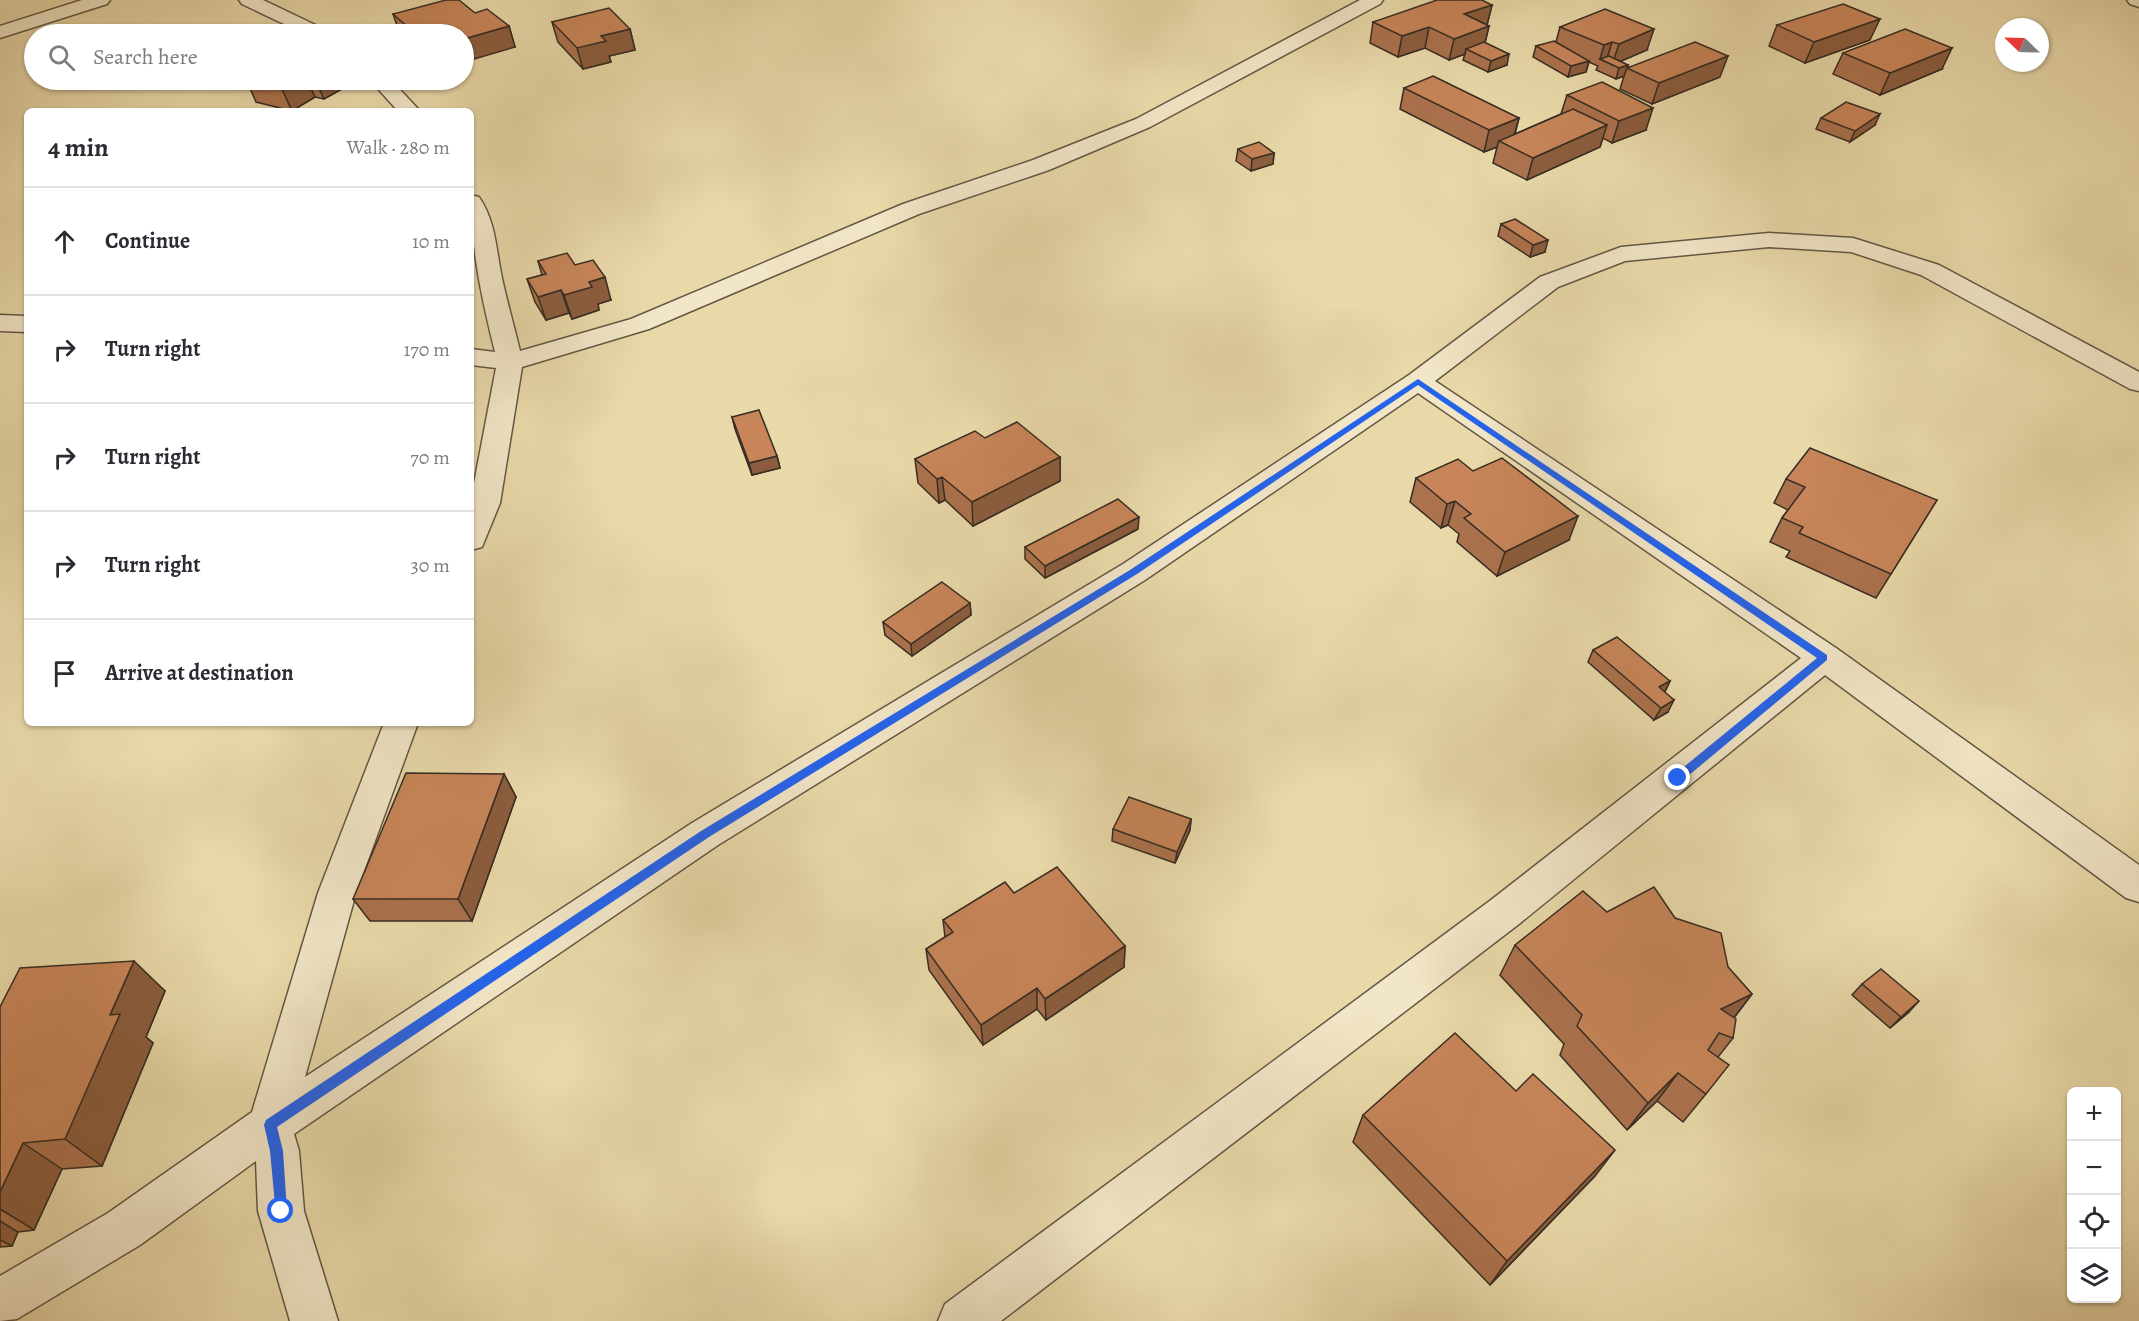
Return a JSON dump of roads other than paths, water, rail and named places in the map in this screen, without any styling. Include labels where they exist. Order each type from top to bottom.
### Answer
[{"type":"street","points":[[26,24],[102,0]]},
{"type":"street","points":[[248,0],[298,24]]},
{"type":"street","points":[[474,357],[510,362],[640,324],[911,209],[1041,165],[1143,123],[1374,0]]},
{"type":"street","points":[[0,32],[24,24]]},
{"type":"street","points":[[390,90],[407,108]]},
{"type":"street","points":[[474,209],[482,229],[489,275],[510,362],[485,503],[474,532]]},
{"type":"street","points":[[0,1302],[124,1229],[270,1125],[705,834],[1134,572],[1418,381],[1549,282],[1621,254],[1769,240],[1853,245],[1930,270],[2139,383]]},
{"type":"street","points":[[0,323],[24,324]]},
{"type":"street","points":[[1418,381],[1824,657],[2139,886]]},
{"type":"street","points":[[962,1321],[1420,979],[1678,778],[1824,657]]},
{"type":"street","points":[[314,1321],[281,1211],[277,1151],[270,1125],[337,893],[400,726]]}]
